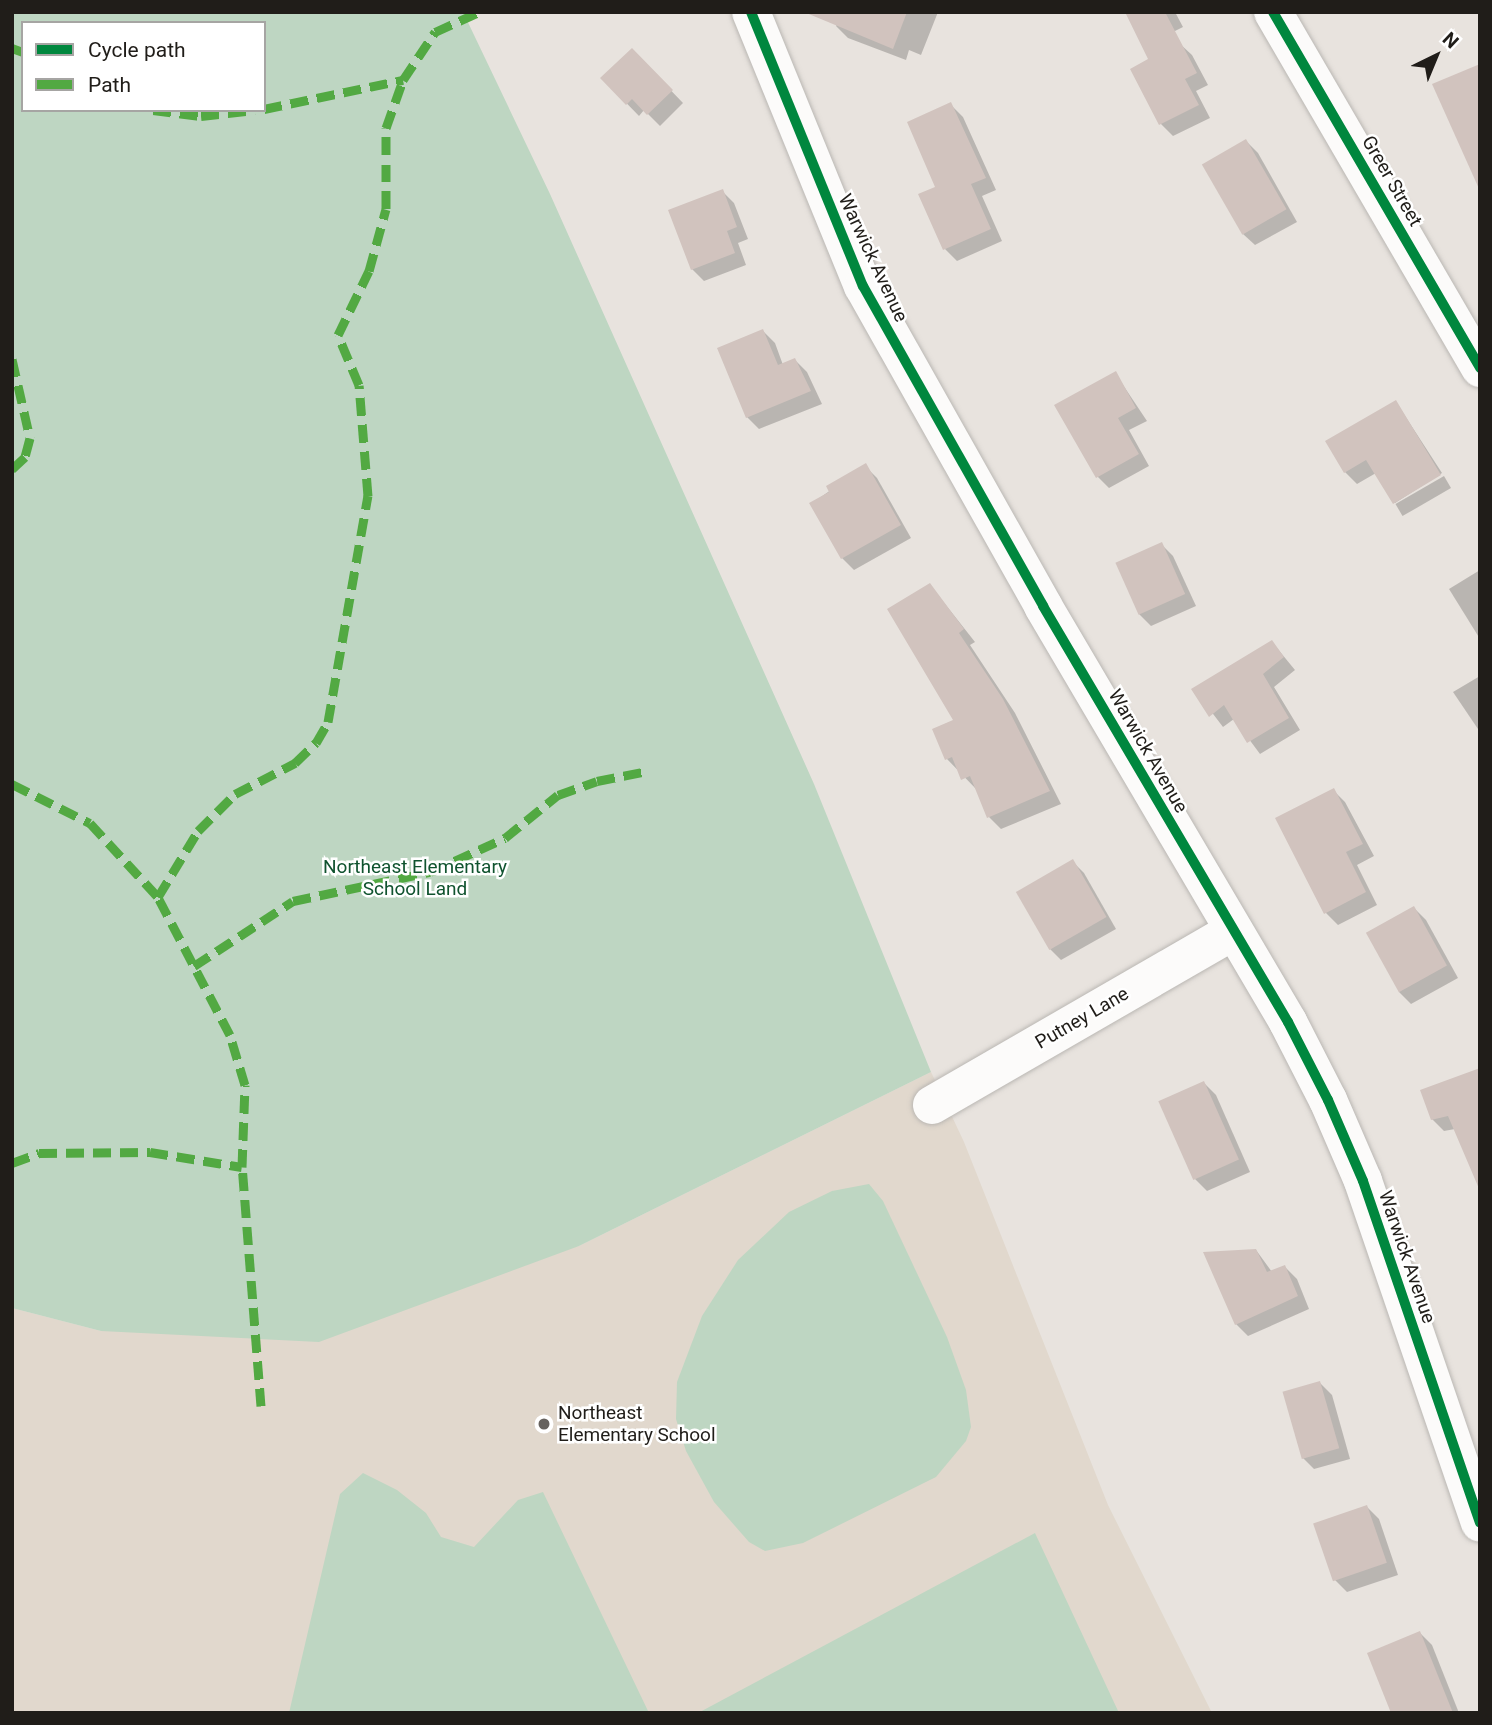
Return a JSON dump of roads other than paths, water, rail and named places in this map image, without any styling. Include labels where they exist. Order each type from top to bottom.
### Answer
[{"type":"street","name":"Warwick Avenue","points":[[751,12],[863,286],[1233,931],[1289,1022],[1363,1181],[1480,1522]]},
{"type":"street","name":"Greer Street","points":[[1273,12],[1480,368]]},
{"type":"street","name":"Putney Lane","points":[[932,1105],[1233,931]]},
{"type":"place","name":"Northeast Elementary School","points":[[544,1424]]},
{"type":"park label","name":"Northeast Elementary School Land","points":[[415,878]]}]
